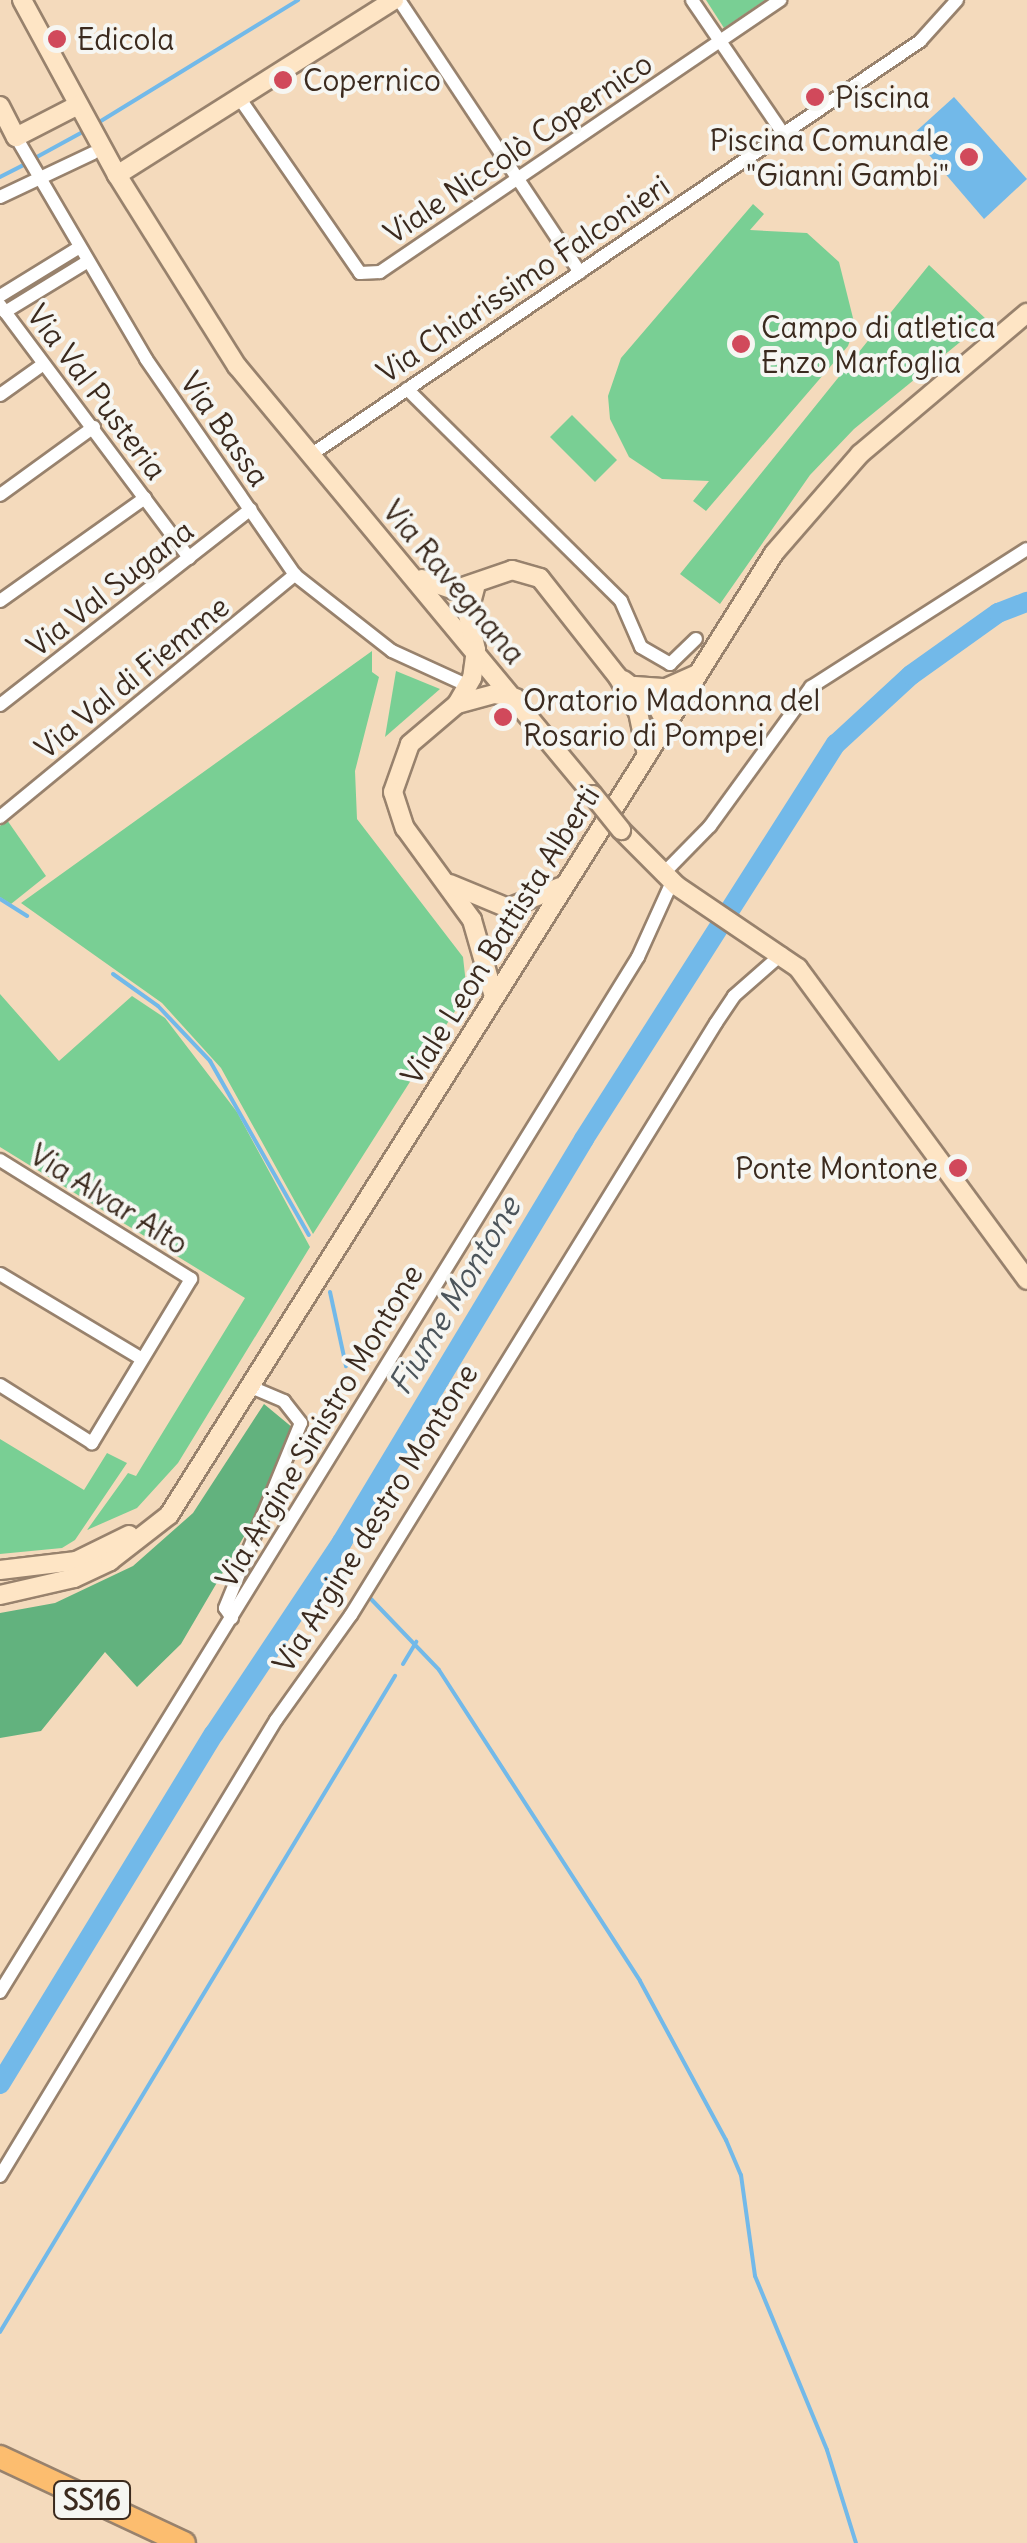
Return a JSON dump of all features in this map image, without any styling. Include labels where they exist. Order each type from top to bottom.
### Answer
[{"type":"highway","name":"SS16","points":[[0,2457],[184,2543]]},
{"type":"highway","name":"SS16","points":[[0,2470],[156,2543]]},
{"type":"main road","name":"Via Ravegnana","points":[[22,0],[98,151],[117,174],[237,366],[516,698],[621,830],[671,881],[782,954],[825,1000],[1027,1280]]},
{"type":"main road","points":[[117,174],[396,0]]},
{"type":"main road","points":[[0,106],[16,137],[78,105]]},
{"type":"main road","name":"Viale Leon Battista Alberti","points":[[0,1595],[57,1583],[110,1561],[169,1515],[560,886],[774,554],[826,490],[1027,314]]},
{"type":"main road","points":[[406,566],[438,588],[474,588],[512,570],[540,578],[625,681],[666,723]]},
{"type":"main road","points":[[474,588],[468,616],[476,650],[472,678],[457,704],[410,744],[393,792],[405,828],[450,884],[484,945],[494,993]]},
{"type":"main road","points":[[625,681],[666,688],[696,675]]},
{"type":"main road","points":[[625,681],[638,712],[646,755]]},
{"type":"main road","points":[[457,704],[494,694],[516,698]]},
{"type":"main road","points":[[638,712],[666,723]]},
{"type":"main road","points":[[450,884],[508,908],[524,944],[484,945]]},
{"type":"main road","points":[[508,908],[560,886]]},
{"type":"main road","name":"Viale Leon Battista Alberti","points":[[0,1570],[76,1562],[126,1537],[184,1492]]},
{"type":"street","points":[[396,0],[520,177],[580,272]]},
{"type":"street","points":[[692,0],[782,132]]},
{"type":"street","name":"Viale Niccolò Copernico","points":[[238,96],[360,274],[380,272],[780,0]]},
{"type":"street","name":"Via Chiarissimo Falconieri","points":[[309,456],[920,41],[956,0]]},
{"type":"street","name":"Via Bassa","points":[[16,137],[86,262],[295,575],[392,651],[462,683]]},
{"type":"street","points":[[0,197],[98,151]]},
{"type":"street","points":[[0,296],[78,248]]},
{"type":"street","points":[[2,309],[86,262]]},
{"type":"street","name":"Via Val Pusteria","points":[[2,309],[190,558]]},
{"type":"street","points":[[0,395],[42,365]]},
{"type":"street","points":[[407,389],[621,602],[641,648],[670,664],[696,640]]},
{"type":"street","points":[[0,495],[94,427]]},
{"type":"street","points":[[0,601],[145,498]]},
{"type":"street","name":"Via Val Sugana","points":[[0,705],[251,509]]},
{"type":"street","points":[[671,881],[811,687],[1027,549]]},
{"type":"street","name":"Via Val di Fiemme","points":[[0,817],[295,575]]},
{"type":"street","name":"Via Argine Sinistro Montone","points":[[0,1992],[638,957],[671,881]]},
{"type":"street","name":"Via Argine destro Montone","points":[[0,2176],[276,1720],[351,1615],[725,1010],[782,954]]},
{"type":"street","name":"Via Alvar Alto","points":[[0,1160],[191,1279],[142,1359]]},
{"type":"street","points":[[0,1274],[142,1359],[92,1443],[0,1385]]},
{"type":"street","points":[[232,1618],[224,1608],[301,1423],[284,1402],[251,1387]]},
{"type":"green space","points":[[706,0],[765,0],[724,28]]},
{"type":"green space","points":[[753,204],[764,214],[750,230],[807,233],[839,262],[855,326],[848,346],[706,511],[693,501],[709,481],[662,479],[629,457],[610,419],[608,396],[621,358]]},
{"type":"green space","points":[[929,265],[987,320],[854,429],[810,475],[720,604],[680,574]]},
{"type":"green space","points":[[572,415],[617,460],[595,482],[550,437]]},
{"type":"green space","points":[[372,651],[372,672],[379,677],[355,771],[357,819],[463,957],[466,984],[464,997],[313,1234],[221,1068],[162,1003],[21,903]]},
{"type":"green space","points":[[396,671],[440,689],[385,737]]},
{"type":"green space","points":[[7,820],[46,876],[11,904],[0,897],[0,826]]},
{"type":"green space","points":[[0,994],[59,1061],[132,996],[165,1018],[237,1112],[310,1247],[178,1463],[137,1508],[87,1530],[128,1473],[136,1476],[245,1298],[0,1147]]},
{"type":"green space","points":[[264,1404],[293,1428],[253,1521],[181,1644],[137,1687],[105,1652],[41,1731],[0,1738],[0,1613],[55,1603],[133,1566],[193,1513]]},
{"type":"green space","points":[[0,1439],[84,1490],[107,1453],[127,1463],[75,1540],[62,1548],[0,1554]]},
{"type":"water","name":"Piscina Comunale \"Gianni Gambi\"","points":[[954,97],[1027,179],[984,219],[912,135]]},
{"type":"waterway","points":[[96,124],[298,0]]},
{"type":"waterway","points":[[35,158],[88,129]]},
{"type":"waterway","points":[[0,177],[27,163]]},
{"type":"waterway","name":"Fiume Montone","points":[[0,2084],[214,1734],[342,1542],[584,1139],[836,744],[911,675],[998,613],[1027,602]]},
{"type":"waterway","points":[[0,899],[27,916]]},
{"type":"waterway","points":[[113,974],[158,1006],[210,1061],[309,1235]]},
{"type":"waterway","points":[[330,1292],[346,1366]]},
{"type":"waterway","points":[[326,1565],[344,1577]]},
{"type":"waterway","points":[[371,1599],[439,1670],[640,1981],[726,2140],[741,2175],[755,2276],[827,2450],[856,2543]]},
{"type":"waterway","points":[[403,1664],[416,1642]]},
{"type":"waterway","points":[[0,2332],[395,1676]]},
{"type":"place","name":"Edicola","points":[[57,39]]},
{"type":"place","name":"Copernico","points":[[283,80]]},
{"type":"place","name":"Piscina","points":[[815,97]]},
{"type":"place","name":"Piscina Comunale \"Gianni Gambi\"","points":[[969,157]]},
{"type":"place","name":"Campo di atletica Enzo Marfoglia","points":[[741,344]]},
{"type":"place","name":"Oratorio Madonna del Rosario di Pompei","points":[[503,717]]},
{"type":"place","name":"Ponte Montone","points":[[958,1168]]}]
